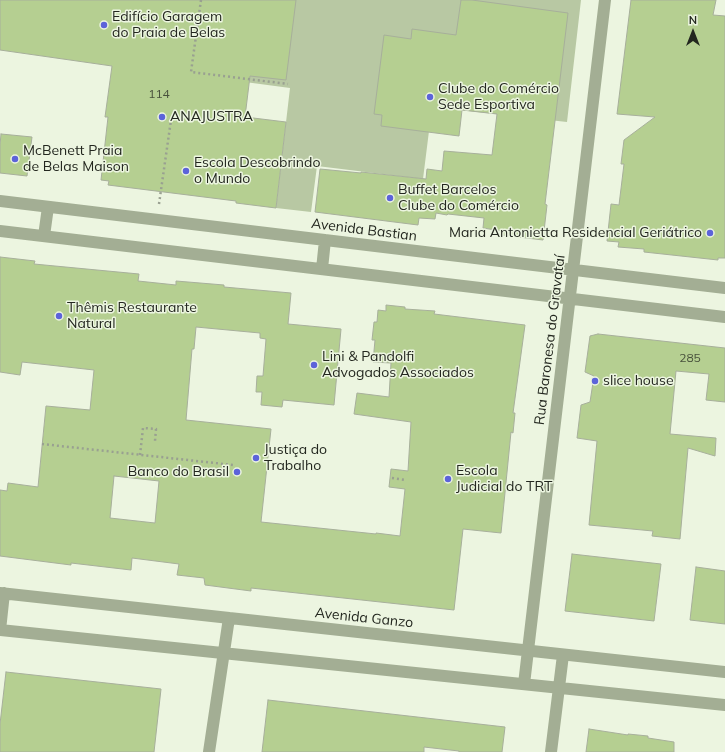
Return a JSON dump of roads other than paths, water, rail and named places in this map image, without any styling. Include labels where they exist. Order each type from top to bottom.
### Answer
[{"type":"street","name":"Rua Baronesa do Gravataí","points":[[524,684],[605,0]]},
{"type":"street","name":"Avenida Bastian","points":[[0,201],[725,288]]},
{"type":"street","points":[[44,236],[48,207]]},
{"type":"street","points":[[0,231],[725,317]]},
{"type":"street","points":[[322,269],[325,240]]},
{"type":"street","points":[[2,593],[0,630],[725,705]]},
{"type":"street","name":"Avenida Ganzo","points":[[2,593],[725,672]]},
{"type":"street","points":[[209,752],[229,618]]},
{"type":"street","points":[[551,752],[563,654]]},
{"type":"place","name":"Edifício Garagem do Praia de Belas","points":[[104,25]]},
{"type":"place","name":"Clube do Comércio Sede Esportiva","points":[[430,97]]},
{"type":"place","name":"ANAJUSTRA","points":[[162,117]]},
{"type":"place","name":"McBenett Praia de Belas Maison","points":[[15,159]]},
{"type":"place","name":"Escola Descobrindo o Mundo","points":[[186,171]]},
{"type":"place","name":"Buffet Barcelos Clube do Comércio","points":[[390,198]]},
{"type":"place","name":"Maria Antonietta Residencial Geriátrico","points":[[710,233]]},
{"type":"place","name":"Thêmis Restaurante Natural","points":[[59,316]]},
{"type":"place","name":"Lini & Pandolfi Advogados Associados","points":[[314,365]]},
{"type":"place","name":"slice house","points":[[595,381]]},
{"type":"place","name":"Justiça do Trabalho","points":[[256,458]]},
{"type":"place","name":"Banco do Brasil","points":[[237,472]]},
{"type":"place","name":"Escola Judicial do TRT","points":[[448,479]]}]
